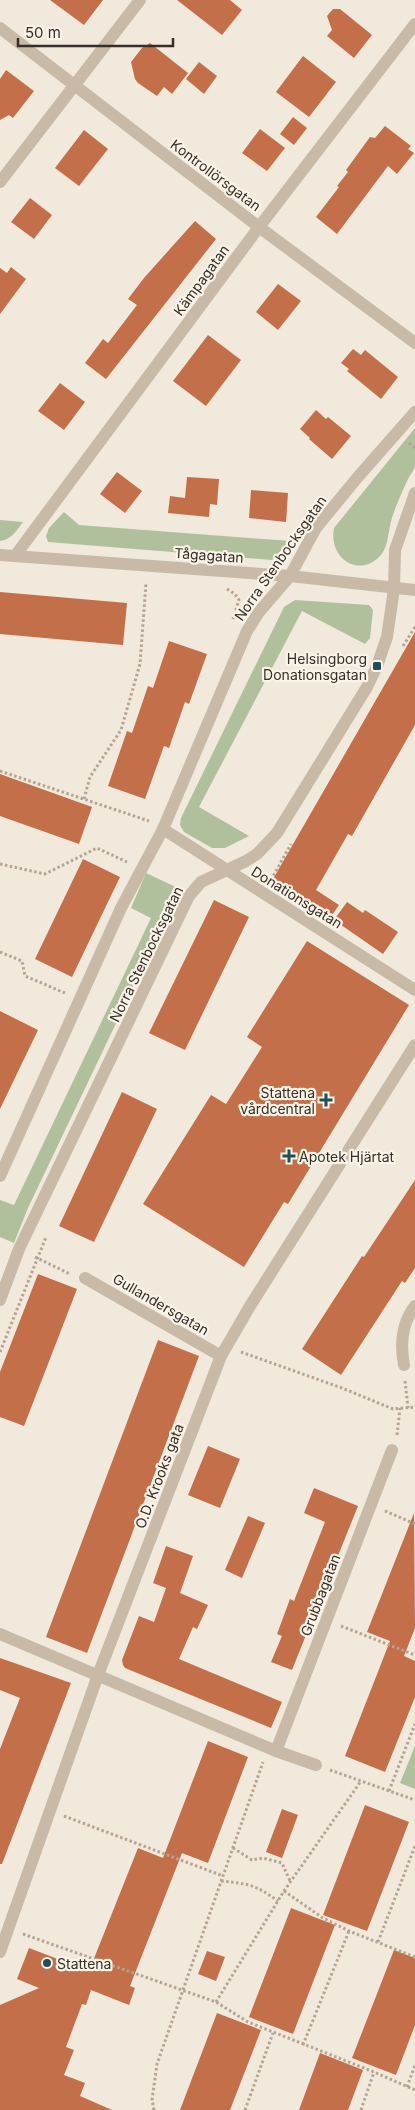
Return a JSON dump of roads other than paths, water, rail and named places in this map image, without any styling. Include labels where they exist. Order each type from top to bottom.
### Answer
[{"type":"street","points":[[0,182],[140,0]]},
{"type":"street","name":"Kämpagatan","points":[[15,556],[259,227],[415,24]]},
{"type":"street","name":"Kontrollörsgatan","points":[[0,28],[259,227],[415,343]]},
{"type":"street","name":"Norra Stenbocksgatan","points":[[0,1176],[121,908],[162,829],[247,631],[259,612],[290,576],[316,528],[415,412]]},
{"type":"street","name":"Norra Stenbocksgatan","points":[[0,1300],[19,1249],[189,896],[201,882],[257,854],[277,833],[367,687],[387,637],[394,588],[396,550],[415,493]]},
{"type":"street","name":"Tågagatan","points":[[0,555],[290,576],[415,590]]},
{"type":"street","name":"Donationsgatan","points":[[162,829],[415,990]]},
{"type":"street","name":"O.D. Krooks gata","points":[[0,1952],[98,1675],[224,1351],[250,1306],[415,1045]]},
{"type":"street","name":"Gullandersgatan","points":[[85,1278],[224,1351]]},
{"type":"street","points":[[404,1365],[401,1353],[404,1326],[415,1306]]},
{"type":"street","name":"Grubbagatan","points":[[272,1750],[326,1621],[392,1450]]},
{"type":"street","points":[[0,1634],[272,1750],[316,1766]]},
{"type":"place","name":"Helsingborg Donationsgatan","points":[[377,666]]},
{"type":"place","name":"Stattena vårdcentral","points":[[326,1100]]},
{"type":"place","name":"Apotek Hjärtat","points":[[289,1156]]},
{"type":"place","name":"Stattena","points":[[47,1963]]}]
